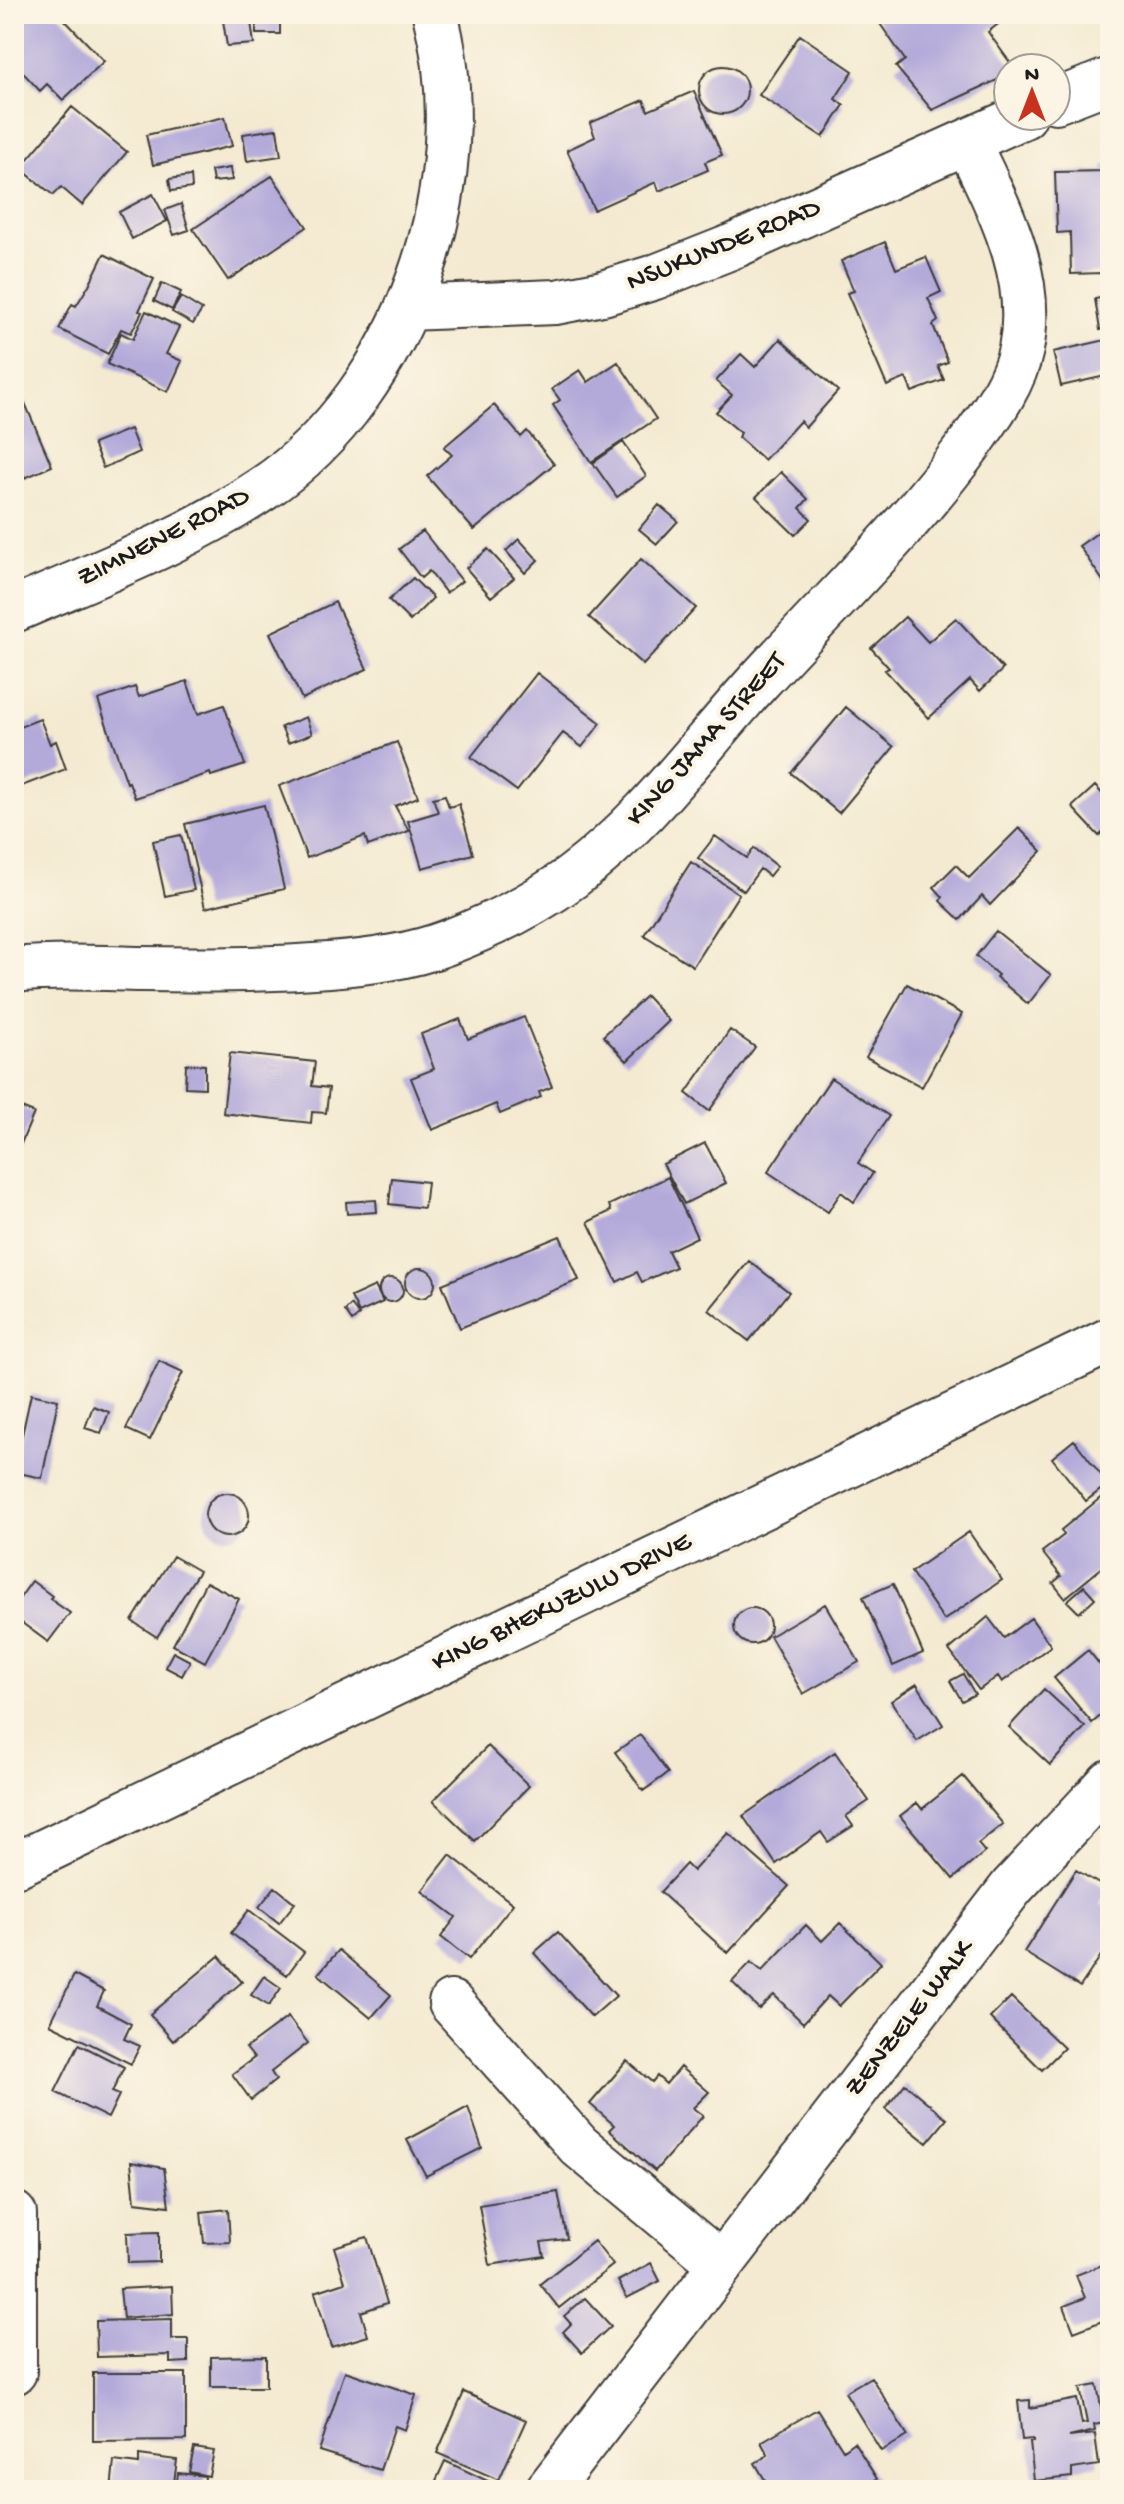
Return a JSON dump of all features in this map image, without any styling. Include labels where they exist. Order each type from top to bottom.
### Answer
[{"type":"street","name":"ZIMNENE ROAD","points":[[14,610],[177,539],[265,487],[310,449],[349,407],[407,308],[432,240],[444,188],[450,124],[441,37],[435,14]]},
{"type":"street","points":[[1072,95],[1110,80]]},
{"type":"street","name":"NSUKUNDE ROAD","points":[[407,308],[556,302],[603,293],[655,277],[736,245],[992,131]]},
{"type":"street","name":"KING JAMA STREET","points":[[14,970],[45,967],[228,970],[372,962],[443,945],[507,917],[572,876],[595,857],[651,808],[758,682],[850,587],[946,476],[1001,400],[1021,351],[1025,315],[1020,269],[1006,223],[968,143]]},
{"type":"street","name":"KING BHEKUZULU DRIVE","points":[[14,1866],[1110,1340]]},
{"type":"street","name":"ZENZELE WALK","points":[[548,2490],[1012,1887],[1110,1782]]},
{"type":"street","points":[[451,2003],[579,2146],[720,2263]]},
{"type":"street","points":[[14,2214],[14,2372]]},
{"type":"building","points":[[14,14],[59,14],[104,61],[63,100],[47,84],[40,91],[17,66],[14,70]]},
{"type":"building","points":[[222,14],[250,14],[254,44],[227,46]]},
{"type":"building","points":[[252,14],[276,14],[280,17],[280,34],[256,34],[256,19],[252,19]]},
{"type":"building","points":[[1011,14],[988,32],[1002,52],[992,52],[992,82],[932,110],[896,67],[905,60],[874,15]]},
{"type":"building","points":[[800,35],[853,71],[835,99],[844,105],[823,137],[759,95]]},
{"type":"building","points":[[723,66],[740,73],[747,90],[740,107],[723,114],[706,107],[699,90],[706,73]]},
{"type":"building","points":[[694,91],[722,155],[705,162],[708,170],[659,191],[656,182],[594,210],[567,150],[595,137],[590,123],[644,100],[648,111]]},
{"type":"building","points":[[72,107],[127,152],[82,205],[61,187],[53,195],[20,168]]},
{"type":"building","points":[[225,117],[232,146],[153,165],[146,135]]},
{"type":"building","points":[[277,129],[281,156],[247,161],[243,134]]},
{"type":"building","points":[[1103,165],[1110,165],[1110,282],[1102,282],[1102,273],[1071,274],[1070,232],[1057,233],[1055,172],[1104,171]]},
{"type":"building","points":[[230,168],[232,180],[213,182],[211,171]]},
{"type":"building","points":[[191,176],[192,188],[171,191],[169,179]]},
{"type":"building","points":[[272,176],[307,227],[228,280],[193,229]]},
{"type":"building","points":[[153,194],[167,221],[132,239],[119,212]]},
{"type":"building","points":[[181,204],[189,230],[174,235],[165,210]]},
{"type":"building","points":[[885,242],[896,269],[926,257],[941,292],[928,298],[938,321],[933,325],[948,362],[938,366],[944,380],[912,392],[906,378],[887,386],[847,293],[854,291],[841,261]]},
{"type":"building","points":[[104,254],[154,279],[131,333],[121,329],[108,354],[59,329],[72,304],[76,306],[89,285]]},
{"type":"building","points":[[162,283],[181,292],[172,310],[154,301]]},
{"type":"building","points":[[1110,296],[1110,328],[1100,330],[1095,299]]},
{"type":"building","points":[[181,297],[202,310],[193,324],[172,312]]},
{"type":"building","points":[[146,311],[179,327],[166,354],[182,361],[168,392],[107,364],[121,333],[133,339]]},
{"type":"building","points":[[780,339],[838,391],[806,427],[800,421],[764,460],[738,437],[741,433],[716,412],[732,395],[716,381],[741,354],[755,367]]},
{"type":"building","points":[[1110,339],[1110,375],[1061,386],[1053,352]]},
{"type":"building","points":[[618,362],[656,419],[591,462],[553,405],[560,400],[552,389],[580,370],[588,382]]},
{"type":"building","points":[[18,387],[52,466],[25,478],[18,461],[14,463],[14,389]]},
{"type":"building","points":[[494,405],[521,437],[527,431],[554,464],[474,530],[427,476],[452,455],[444,447]]},
{"type":"building","points":[[130,429],[139,452],[103,468],[93,444]]},
{"type":"building","points":[[623,442],[646,476],[617,497],[593,463]]},
{"type":"building","points":[[781,472],[808,499],[800,508],[811,519],[795,535],[756,497]]},
{"type":"building","points":[[659,505],[678,521],[657,544],[639,529]]},
{"type":"building","points":[[1110,524],[1110,591],[1079,546]]},
{"type":"building","points":[[423,531],[462,581],[446,593],[429,571],[421,578],[399,549]]},
{"type":"building","points":[[519,539],[538,560],[525,573],[506,551]]},
{"type":"building","points":[[488,549],[514,578],[491,597],[466,568]]},
{"type":"building","points":[[641,559],[696,608],[643,665],[589,617]]},
{"type":"building","points":[[413,578],[433,598],[410,621],[389,600]]},
{"type":"building","points":[[335,602],[367,669],[302,699],[270,633]]},
{"type":"building","points":[[905,617],[928,642],[956,618],[1003,669],[980,691],[970,680],[929,718],[885,670],[889,668],[871,648]]},
{"type":"building","points":[[537,673],[601,723],[582,747],[563,733],[517,791],[471,757]]},
{"type":"building","points":[[187,681],[198,714],[224,705],[245,765],[135,798],[98,700],[135,687],[139,697]]},
{"type":"building","points":[[846,707],[894,747],[839,813],[791,773]]},
{"type":"building","points":[[306,717],[312,734],[288,743],[281,727]]},
{"type":"building","points":[[40,719],[50,744],[56,741],[66,769],[14,789],[14,729]]},
{"type":"building","points":[[397,742],[418,797],[395,806],[409,831],[368,846],[365,836],[307,858],[279,786]]},
{"type":"building","points":[[1095,786],[1110,802],[1110,826],[1099,836],[1072,807]]},
{"type":"building","points":[[445,795],[449,807],[459,804],[473,854],[422,868],[408,821],[438,812],[433,798]]},
{"type":"building","points":[[264,805],[284,889],[205,908],[185,824]]},
{"type":"building","points":[[1019,828],[1042,851],[990,905],[982,896],[960,920],[940,901],[943,897],[934,887],[956,865],[969,878]]},
{"type":"building","points":[[181,835],[194,890],[165,896],[153,841]]},
{"type":"building","points":[[715,836],[747,858],[754,848],[777,866],[769,876],[760,869],[744,891],[698,858]]},
{"type":"building","points":[[691,862],[739,894],[693,966],[644,935]]},
{"type":"building","points":[[996,931],[1051,975],[1028,1004],[976,956]]},
{"type":"building","points":[[907,984],[962,1014],[922,1087],[866,1057]]},
{"type":"building","points":[[646,996],[669,1021],[627,1061],[603,1036]]},
{"type":"building","points":[[524,1017],[552,1087],[539,1092],[541,1097],[500,1114],[496,1104],[432,1130],[411,1078],[434,1069],[421,1034],[460,1019],[468,1039]]},
{"type":"building","points":[[730,1030],[755,1047],[709,1111],[686,1093]]},
{"type":"building","points":[[230,1053],[315,1062],[312,1086],[329,1088],[326,1113],[312,1112],[311,1123],[223,1113]]},
{"type":"building","points":[[186,1064],[205,1065],[205,1088],[185,1087]]},
{"type":"building","points":[[831,1078],[889,1116],[858,1163],[873,1173],[854,1202],[841,1192],[828,1212],[768,1172]]},
{"type":"building","points":[[14,1105],[34,1113],[14,1160]]},
{"type":"building","points":[[705,1143],[726,1183],[684,1204],[663,1164]]},
{"type":"building","points":[[668,1177],[697,1237],[668,1251],[676,1267],[642,1282],[637,1272],[617,1282],[588,1222],[611,1211],[609,1205]]},
{"type":"building","points":[[392,1178],[427,1182],[424,1208],[389,1204]]},
{"type":"building","points":[[376,1200],[377,1212],[347,1214],[346,1202]]},
{"type":"building","points":[[560,1236],[579,1280],[460,1328],[442,1284]]},
{"type":"building","points":[[749,1261],[789,1292],[749,1341],[709,1310]]},
{"type":"building","points":[[420,1268],[430,1273],[435,1283],[430,1293],[420,1298],[410,1293],[405,1283],[410,1273]]},
{"type":"building","points":[[391,1278],[402,1285],[403,1290],[396,1301],[391,1302],[380,1295],[379,1290],[386,1279]]},
{"type":"building","points":[[375,1286],[383,1302],[359,1313],[351,1297]]},
{"type":"building","points":[[351,1305],[359,1315],[352,1321],[345,1311]]},
{"type":"building","points":[[159,1361],[183,1372],[150,1440],[126,1429]]},
{"type":"building","points":[[31,1394],[58,1400],[42,1478],[14,1472]]},
{"type":"building","points":[[93,1406],[109,1412],[101,1433],[85,1428]]},
{"type":"building","points":[[1074,1440],[1108,1484],[1086,1501],[1052,1458]]},
{"type":"building","points":[[1110,1490],[1110,1561],[1065,1598],[1053,1583],[1061,1576],[1042,1552],[1064,1535],[1061,1530]]},
{"type":"building","points":[[227,1493],[243,1499],[249,1515],[243,1531],[227,1537],[211,1531],[205,1515],[211,1499]]},
{"type":"building","points":[[969,1532],[1002,1580],[944,1620],[911,1572]]},
{"type":"building","points":[[173,1556],[199,1571],[157,1637],[132,1621]]},
{"type":"building","points":[[32,1581],[70,1613],[48,1642],[14,1617],[14,1606]]},
{"type":"building","points":[[206,1582],[239,1599],[205,1662],[173,1645]]},
{"type":"building","points":[[893,1584],[923,1653],[893,1666],[863,1597]]},
{"type":"building","points":[[1084,1586],[1095,1598],[1079,1613],[1067,1601]]},
{"type":"building","points":[[825,1604],[859,1662],[803,1694],[770,1636]]},
{"type":"building","points":[[752,1608],[765,1613],[770,1626],[765,1639],[752,1644],[739,1639],[734,1626],[739,1613]]},
{"type":"building","points":[[988,1617],[1004,1638],[1031,1618],[1051,1646],[1002,1682],[998,1676],[979,1690],[949,1650]]},
{"type":"building","points":[[1088,1650],[1110,1677],[1110,1708],[1092,1723],[1054,1678]]},
{"type":"building","points":[[173,1652],[190,1661],[182,1676],[165,1667]]},
{"type":"building","points":[[963,1674],[975,1694],[962,1701],[950,1681]]},
{"type":"building","points":[[14,1683],[24,1698],[14,1705]]},
{"type":"building","points":[[917,1684],[943,1725],[917,1741],[891,1701]]},
{"type":"building","points":[[1044,1689],[1085,1727],[1050,1765],[1009,1727]]},
{"type":"building","points":[[640,1735],[668,1773],[643,1791],[615,1752]]},
{"type":"building","points":[[488,1746],[529,1786],[475,1841],[433,1801]]},
{"type":"building","points":[[835,1752],[869,1801],[846,1816],[853,1826],[828,1842],[821,1832],[776,1864],[743,1816]]},
{"type":"building","points":[[963,1776],[1003,1824],[978,1844],[985,1852],[953,1879],[900,1816],[917,1803],[922,1809]]},
{"type":"building","points":[[728,1833],[789,1886],[728,1953],[660,1892],[686,1864],[693,1871]]},
{"type":"building","points":[[450,1855],[513,1904],[469,1959],[441,1937],[456,1917],[422,1891]]},
{"type":"building","points":[[1076,1870],[1109,1890],[1100,1904],[1110,1910],[1110,1942],[1080,1987],[1024,1952]]},
{"type":"building","points":[[275,1887],[295,1903],[279,1923],[259,1907]]},
{"type":"building","points":[[249,1910],[304,1952],[287,1975],[231,1933]]},
{"type":"building","points":[[840,1923],[881,1963],[839,2006],[828,1996],[803,2023],[774,1995],[759,2009],[732,1982],[751,1962],[762,1971],[806,1925],[822,1941]]},
{"type":"building","points":[[558,1932],[616,1996],[592,2017],[534,1953]]},
{"type":"building","points":[[339,1950],[391,1995],[371,2018],[318,1974]]},
{"type":"building","points":[[219,1956],[242,1982],[173,2041],[150,2014]]},
{"type":"building","points":[[74,1975],[104,1991],[97,2006],[131,2024],[124,2039],[140,2046],[131,2064],[50,2024]]},
{"type":"building","points":[[264,1976],[281,1988],[269,2006],[251,1995]]},
{"type":"building","points":[[1011,1997],[1064,2048],[1042,2070],[990,2018]]},
{"type":"building","points":[[288,2017],[308,2043],[271,2072],[276,2080],[251,2100],[232,2074],[254,2058],[246,2048]]},
{"type":"building","points":[[79,2044],[124,2067],[112,2092],[119,2095],[108,2118],[55,2092]]},
{"type":"building","points":[[627,2061],[652,2082],[657,2076],[666,2084],[680,2067],[709,2092],[693,2108],[703,2116],[655,2171],[609,2130],[614,2125],[590,2104]]},
{"type":"building","points":[[905,2084],[947,2119],[927,2143],[885,2109]]},
{"type":"building","points":[[468,2107],[482,2148],[426,2176],[407,2140]]},
{"type":"building","points":[[131,2162],[164,2168],[169,2206],[135,2202]]},
{"type":"building","points":[[558,2192],[567,2239],[541,2242],[544,2256],[490,2265],[479,2205]]},
{"type":"building","points":[[228,2209],[230,2242],[204,2243],[201,2212]]},
{"type":"building","points":[[159,2232],[159,2262],[128,2263],[127,2233]]},
{"type":"building","points":[[367,2237],[387,2303],[361,2312],[368,2336],[331,2347],[315,2292],[345,2282],[334,2247]]},
{"type":"building","points":[[594,2241],[613,2265],[559,2308],[540,2284]]},
{"type":"building","points":[[651,2263],[660,2281],[627,2298],[618,2281]]},
{"type":"building","points":[[1102,2265],[1110,2285],[1110,2318],[1074,2332],[1064,2306],[1085,2298],[1076,2275]]},
{"type":"building","points":[[172,2286],[173,2314],[123,2318],[120,2289]]},
{"type":"building","points":[[585,2298],[611,2326],[582,2353],[563,2332],[571,2324],[564,2316]]},
{"type":"building","points":[[172,2319],[172,2339],[188,2339],[188,2362],[170,2363],[170,2355],[97,2357],[96,2321]]},
{"type":"building","points":[[266,2356],[266,2387],[211,2387],[211,2357]]},
{"type":"building","points":[[345,2371],[416,2395],[405,2430],[395,2426],[380,2470],[319,2451]]},
{"type":"building","points":[[93,2373],[186,2373],[186,2440],[93,2441]]},
{"type":"building","points":[[871,2377],[908,2436],[881,2451],[845,2392]]},
{"type":"building","points":[[1097,2385],[1104,2423],[1094,2425],[1095,2431],[1069,2437],[1095,2434],[1099,2465],[1072,2469],[1072,2477],[1034,2481],[1030,2442],[1033,2439],[1022,2440],[1018,2401],[1030,2400],[1030,2408],[1077,2399],[1082,2424],[1087,2423],[1080,2388]]},
{"type":"building","points":[[464,2392],[526,2420],[499,2480],[437,2453]]},
{"type":"building","points":[[817,2409],[843,2450],[854,2442],[877,2479],[858,2490],[826,2490],[822,2483],[811,2490],[759,2490],[756,2486],[765,2480],[755,2463],[768,2455],[761,2442]]},
{"type":"building","points":[[194,2448],[214,2451],[209,2476],[189,2472]]},
{"type":"building","points":[[139,2455],[177,2460],[173,2490],[111,2490],[114,2461],[139,2464]]},
{"type":"building","points":[[445,2461],[494,2484],[491,2490],[440,2490],[433,2487]]},
{"type":"building","points":[[178,2473],[205,2476],[204,2490],[176,2490]]}]
